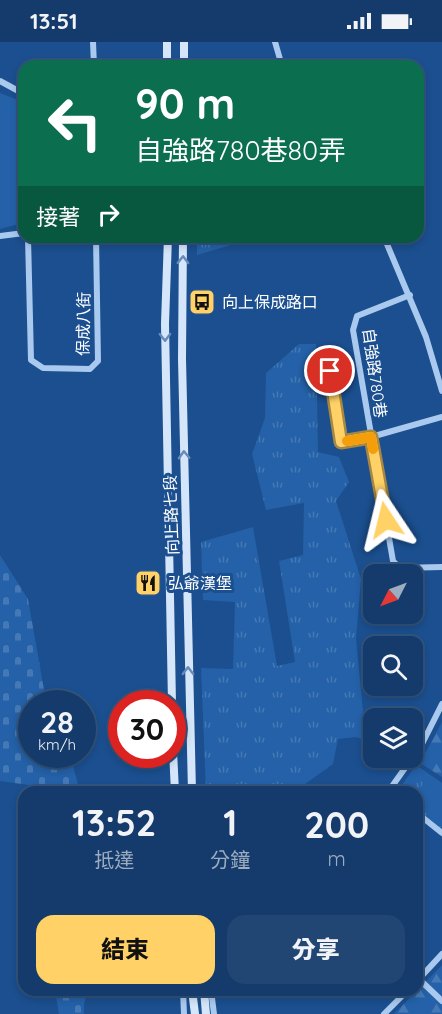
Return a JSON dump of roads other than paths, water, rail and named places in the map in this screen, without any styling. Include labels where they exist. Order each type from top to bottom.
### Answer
[{"type":"main road","points":[[167,42],[167,60]]},
{"type":"main road","points":[[184,42],[184,60]]},
{"type":"main road","name":"向上路七段","points":[[168,243],[165,345],[172,690]]},
{"type":"main road","name":"向上路七段","points":[[183,243],[182,359],[192,786]]},
{"type":"main road","points":[[174,768],[175,786]]},
{"type":"main road","points":[[193,996],[195,1014]]},
{"type":"main road","points":[[204,996],[206,1014]]},
{"type":"street","points":[[93,42],[94,60]]},
{"type":"street","points":[[275,42],[280,60]]},
{"type":"street","points":[[0,81],[18,91]]},
{"type":"street","points":[[0,236],[18,234]]},
{"type":"street","name":"保成八街","points":[[28,243],[31,360],[43,368],[90,369],[98,361],[96,243]]},
{"type":"street","points":[[387,243],[410,295],[442,391]]},
{"type":"street","name":"自強路780巷","points":[[410,295],[357,316],[354,322],[393,561],[400,568],[442,567]]},
{"type":"street","points":[[330,371],[341,442],[371,437],[442,417]]},
{"type":"street","points":[[393,786],[422,744],[442,704]]},
{"type":"street","points":[[423,818],[442,833]]},
{"type":"street","points":[[423,975],[442,954]]},
{"type":"street","points":[[423,984],[442,1001]]},
{"type":"street","points":[[183,996],[184,1014]]},
{"type":"street","points":[[212,996],[214,1014]]},
{"type":"street","points":[[384,1014],[402,996]]},
{"type":"place","name":"向上保成路口","points":[[202,302]]},
{"type":"place","name":"弘爺漢堡","points":[[148,583]]}]
